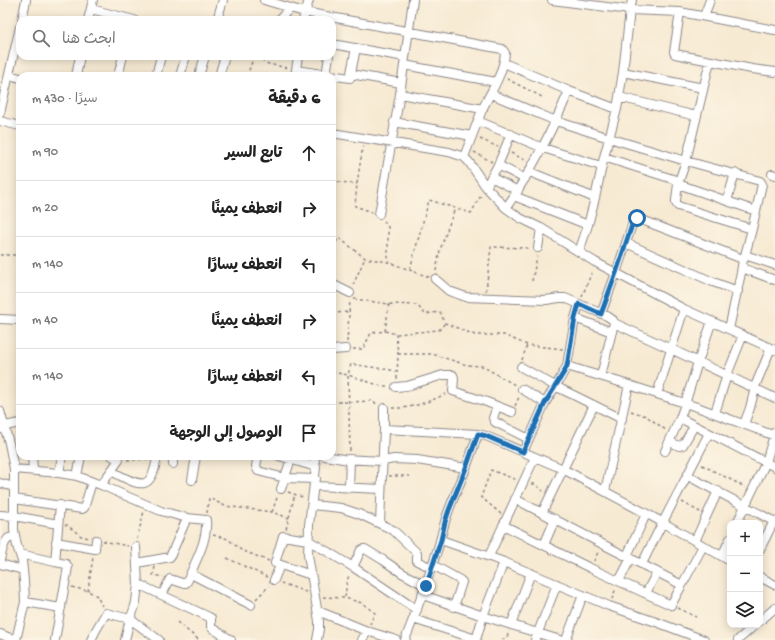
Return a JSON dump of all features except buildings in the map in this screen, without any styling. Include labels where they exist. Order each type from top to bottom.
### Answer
[{"type":"street","points":[[23,16],[26,0]]},
{"type":"street","points":[[89,16],[93,0]]},
{"type":"street","points":[[218,16],[223,0]]},
{"type":"street","points":[[264,0],[290,8],[304,16],[309,0]]},
{"type":"street","points":[[379,214],[400,94],[413,0]]},
{"type":"street","points":[[552,0],[593,3],[630,10],[680,12],[775,30]]},
{"type":"street","points":[[579,252],[588,225],[617,109],[632,0]]},
{"type":"street","points":[[704,16],[710,0]]},
{"type":"street","points":[[283,16],[290,8]]},
{"type":"street","points":[[91,9],[117,16]]},
{"type":"street","points":[[680,12],[674,53],[752,69],[775,72]]},
{"type":"street","points":[[336,21],[502,49],[505,53],[504,64],[478,120],[464,157]]},
{"type":"street","points":[[0,113],[16,44]]},
{"type":"street","points":[[336,45],[356,48],[404,61],[498,79]]},
{"type":"street","points":[[336,76],[350,78],[356,48]]},
{"type":"street","points":[[77,72],[79,60]]},
{"type":"street","points":[[119,72],[122,60]]},
{"type":"street","points":[[157,72],[160,60]]},
{"type":"street","points":[[181,72],[185,60]]},
{"type":"street","points":[[199,72],[204,60]]},
{"type":"street","points":[[220,72],[224,60]]},
{"type":"street","points":[[296,72],[298,60]]},
{"type":"street","points":[[326,72],[328,60]]},
{"type":"street","points":[[710,61],[686,161],[679,183],[676,203],[678,206],[752,229]]},
{"type":"street","points":[[504,64],[617,109]]},
{"type":"street","points":[[623,72],[703,88]]},
{"type":"street","points":[[351,74],[401,83]]},
{"type":"street","points":[[9,75],[16,77]]},
{"type":"street","points":[[506,208],[543,148],[569,91]]},
{"type":"street","points":[[400,94],[483,109]]},
{"type":"street","points":[[491,94],[556,121],[686,161],[735,173],[762,182],[729,329]]},
{"type":"street","points":[[619,97],[696,116]]},
{"type":"street","points":[[478,120],[543,148],[602,166]]},
{"type":"street","points":[[0,121],[16,125]]},
{"type":"street","points":[[394,122],[472,136]]},
{"type":"street","points":[[336,134],[449,152],[464,157],[473,167],[486,187],[506,208],[520,218],[541,228],[595,262],[616,273],[684,308],[773,349],[758,380],[744,424]]},
{"type":"street","points":[[486,187],[498,165],[511,134]]},
{"type":"street","points":[[604,157],[756,211]]},
{"type":"street","points":[[498,165],[595,198]]},
{"type":"street","points":[[728,201],[735,173]]},
{"type":"street","points":[[491,177],[516,194],[588,225]]},
{"type":"street","points":[[601,314],[634,220],[637,218],[744,257],[775,265]]},
{"type":"street","points":[[538,248],[541,228]]},
{"type":"street","points":[[626,243],[738,291]]},
{"type":"street","points":[[742,268],[775,280]]},
{"type":"street","points":[[435,279],[454,294],[466,297],[546,300],[565,298],[610,318],[614,323],[775,398]]},
{"type":"street","points":[[336,286],[350,293]]},
{"type":"street","points":[[523,452],[545,403],[567,366],[575,318],[579,304]]},
{"type":"street","points":[[657,394],[684,308]]},
{"type":"street","points":[[575,318],[612,332]]},
{"type":"street","points":[[0,319],[16,320]]},
{"type":"street","points":[[665,451],[680,418],[712,321]]},
{"type":"street","points":[[601,376],[614,323]]},
{"type":"street","points":[[715,413],[727,375],[743,335]]},
{"type":"street","points":[[336,350],[346,349]]},
{"type":"street","points":[[567,366],[715,413],[774,434],[766,462],[739,520]]},
{"type":"street","points":[[521,367],[555,386],[622,419]]},
{"type":"street","points":[[396,387],[407,386],[450,374],[454,376],[453,391],[484,400],[512,412]]},
{"type":"street","points":[[605,491],[629,385]]},
{"type":"street","points":[[522,389],[545,403]]},
{"type":"street","points":[[542,513],[594,405]]},
{"type":"street","points":[[497,406],[493,418],[495,422],[528,439]]},
{"type":"street","points":[[380,524],[384,408]]},
{"type":"street","points":[[0,411],[2,428],[12,454],[14,469],[15,538],[23,570],[25,602],[16,640],[1,637]]},
{"type":"street","points":[[680,418],[775,467]]},
{"type":"street","points":[[2,428],[16,424]]},
{"type":"street","points":[[671,438],[679,446],[682,445],[694,426]]},
{"type":"street","points":[[384,429],[478,434],[486,436],[563,468],[727,559]]},
{"type":"street","points":[[642,564],[662,522],[688,476],[709,433]]},
{"type":"street","points":[[405,640],[423,595],[449,510],[478,434]]},
{"type":"street","points":[[336,457],[383,461],[394,459],[411,460],[466,468]]},
{"type":"street","points":[[489,556],[535,457]]},
{"type":"street","points":[[349,488],[350,459]]},
{"type":"street","points":[[32,460],[33,470]]},
{"type":"street","points":[[59,473],[61,460]]},
{"type":"street","points":[[77,476],[80,460]]},
{"type":"street","points":[[101,485],[111,472],[115,460]]},
{"type":"street","points":[[111,472],[134,483],[146,483],[150,480],[156,460]]},
{"type":"street","points":[[192,480],[195,460]]},
{"type":"street","points":[[257,460],[256,466],[258,471],[285,478],[349,488],[381,489]]},
{"type":"street","points":[[281,489],[291,460]]},
{"type":"street","points":[[294,460],[316,467]]},
{"type":"street","points":[[315,460],[315,482],[308,540],[308,554],[314,596],[318,611],[319,629],[317,640]]},
{"type":"street","points":[[14,469],[77,476],[161,511],[187,518],[206,520],[206,532],[202,547],[188,580],[185,583],[170,579],[162,595]]},
{"type":"street","points":[[688,476],[775,522],[763,543]]},
{"type":"street","points":[[14,499],[82,509],[84,508],[92,482]]},
{"type":"street","points":[[0,483],[14,487]]},
{"type":"street","points":[[695,541],[718,491]]},
{"type":"street","points":[[515,499],[682,585]]},
{"type":"street","points":[[54,562],[60,505]]},
{"type":"street","points":[[312,505],[349,510],[393,530],[416,552],[417,561],[432,566],[462,582],[454,607]]},
{"type":"street","points":[[619,581],[646,514]]},
{"type":"street","points":[[0,515],[58,524]]},
{"type":"street","points":[[137,562],[170,557],[187,518]]},
{"type":"street","points":[[544,545],[555,520]]},
{"type":"street","points":[[505,522],[544,545],[671,605],[704,546]]},
{"type":"street","points":[[274,580],[283,536],[308,540],[353,567],[417,610]]},
{"type":"street","points":[[0,560],[6,541],[10,537],[15,538]]},
{"type":"street","points":[[56,542],[95,549],[96,540]]},
{"type":"street","points":[[441,540],[489,556],[609,606],[704,640]]},
{"type":"street","points":[[722,556],[727,545]]},
{"type":"street","points":[[125,640],[134,609],[138,584],[136,547]]},
{"type":"street","points":[[353,567],[361,550],[365,549],[402,573],[426,586]]},
{"type":"street","points":[[20,554],[66,564],[68,567],[55,640]]},
{"type":"street","points":[[414,619],[476,639],[483,616],[504,562]]},
{"type":"street","points":[[0,564],[23,570]]},
{"type":"street","points":[[277,564],[311,575]]},
{"type":"street","points":[[646,593],[657,572]]},
{"type":"street","points":[[511,625],[531,573]]},
{"type":"street","points":[[191,574],[251,605]]},
{"type":"street","points":[[763,579],[775,585]]},
{"type":"street","points":[[138,584],[211,618],[212,628],[231,640]]},
{"type":"street","points":[[536,637],[557,584]]},
{"type":"street","points":[[423,595],[454,607],[511,625],[536,637],[560,640]]},
{"type":"street","points":[[566,640],[583,595]]},
{"type":"street","points":[[25,602],[61,608]]},
{"type":"street","points":[[763,618],[775,608]]},
{"type":"street","points":[[318,611],[396,640]]},
{"type":"street","points":[[91,640],[106,613],[130,619],[159,640]]},
{"type":"street","points":[[738,640],[752,628]]},
{"type":"street","points":[[362,640],[367,630]]},
{"type":"path","points":[[248,72],[253,60]]},
{"type":"path","points":[[262,60],[268,64],[293,72]]},
{"type":"path","points":[[498,79],[544,98]]},
{"type":"path","points":[[364,139],[355,206],[379,214],[388,227],[388,262]]},
{"type":"path","points":[[468,148],[498,165]]},
{"type":"path","points":[[336,181],[357,184]]},
{"type":"path","points":[[410,270],[429,200],[471,213],[486,187]]},
{"type":"path","points":[[336,242],[339,238],[365,258],[388,262],[435,279],[440,250],[455,208]]},
{"type":"path","points":[[486,298],[490,247],[538,248],[532,281]]},
{"type":"path","points":[[0,255],[16,255]]},
{"type":"path","points":[[350,293],[365,258]]},
{"type":"path","points":[[579,304],[595,262]]},
{"type":"path","points":[[445,323],[439,330],[396,334],[385,331],[371,333],[363,349],[346,349],[350,299],[389,304],[417,305],[425,314],[440,312],[445,323],[475,335],[504,335],[527,345],[569,350]]},
{"type":"path","points":[[385,331],[389,304]]},
{"type":"path","points":[[336,313],[350,312]]},
{"type":"path","points":[[350,459],[348,375],[351,364],[397,370],[398,354],[396,334]]},
{"type":"path","points":[[521,367],[520,365],[527,345]]},
{"type":"path","points":[[398,354],[432,354],[467,366],[482,366],[522,389],[512,412]]},
{"type":"path","points":[[336,373],[348,375],[381,386],[396,387]]},
{"type":"path","points":[[336,402],[372,401],[384,408],[401,408],[428,402],[453,391]]},
{"type":"path","points":[[624,408],[646,416],[671,438]]},
{"type":"path","points":[[695,461],[753,491]]},
{"type":"path","points":[[505,522],[481,497],[491,470],[523,482],[535,484],[549,497]]},
{"type":"path","points":[[382,476],[411,476]]},
{"type":"path","points":[[272,512],[281,489]]},
{"type":"path","points":[[283,536],[295,494]]},
{"type":"path","points":[[206,520],[209,498],[225,506],[272,512],[289,518]]},
{"type":"path","points":[[675,499],[706,515]]},
{"type":"path","points":[[96,540],[136,547],[146,504]]},
{"type":"path","points":[[58,524],[67,525],[81,536]]},
{"type":"path","points":[[206,532],[228,539],[241,550],[277,564]]},
{"type":"path","points":[[590,568],[602,544]]},
{"type":"path","points":[[88,591],[95,549]]},
{"type":"path","points":[[227,558],[274,580],[314,596],[344,598],[362,603],[375,613],[367,630]]},
{"type":"path","points":[[157,559],[153,575],[170,579]]},
{"type":"path","points":[[344,598],[347,580],[353,567]]},
{"type":"path","points":[[251,605],[274,580]]},
{"type":"path","points":[[609,606],[619,581]]},
{"type":"path","points":[[65,585],[88,591],[97,596],[106,613]]},
{"type":"path","points":[[671,605],[696,617]]},
{"type":"path","points":[[177,622],[199,640]]},
{"type":"path","points":[[502,640],[507,637],[511,625]]},
{"type":"route","points":[[426,586],[449,510],[478,434],[523,452],[545,403],[567,366],[575,318],[579,304],[601,314],[633,222],[637,218]]}]
